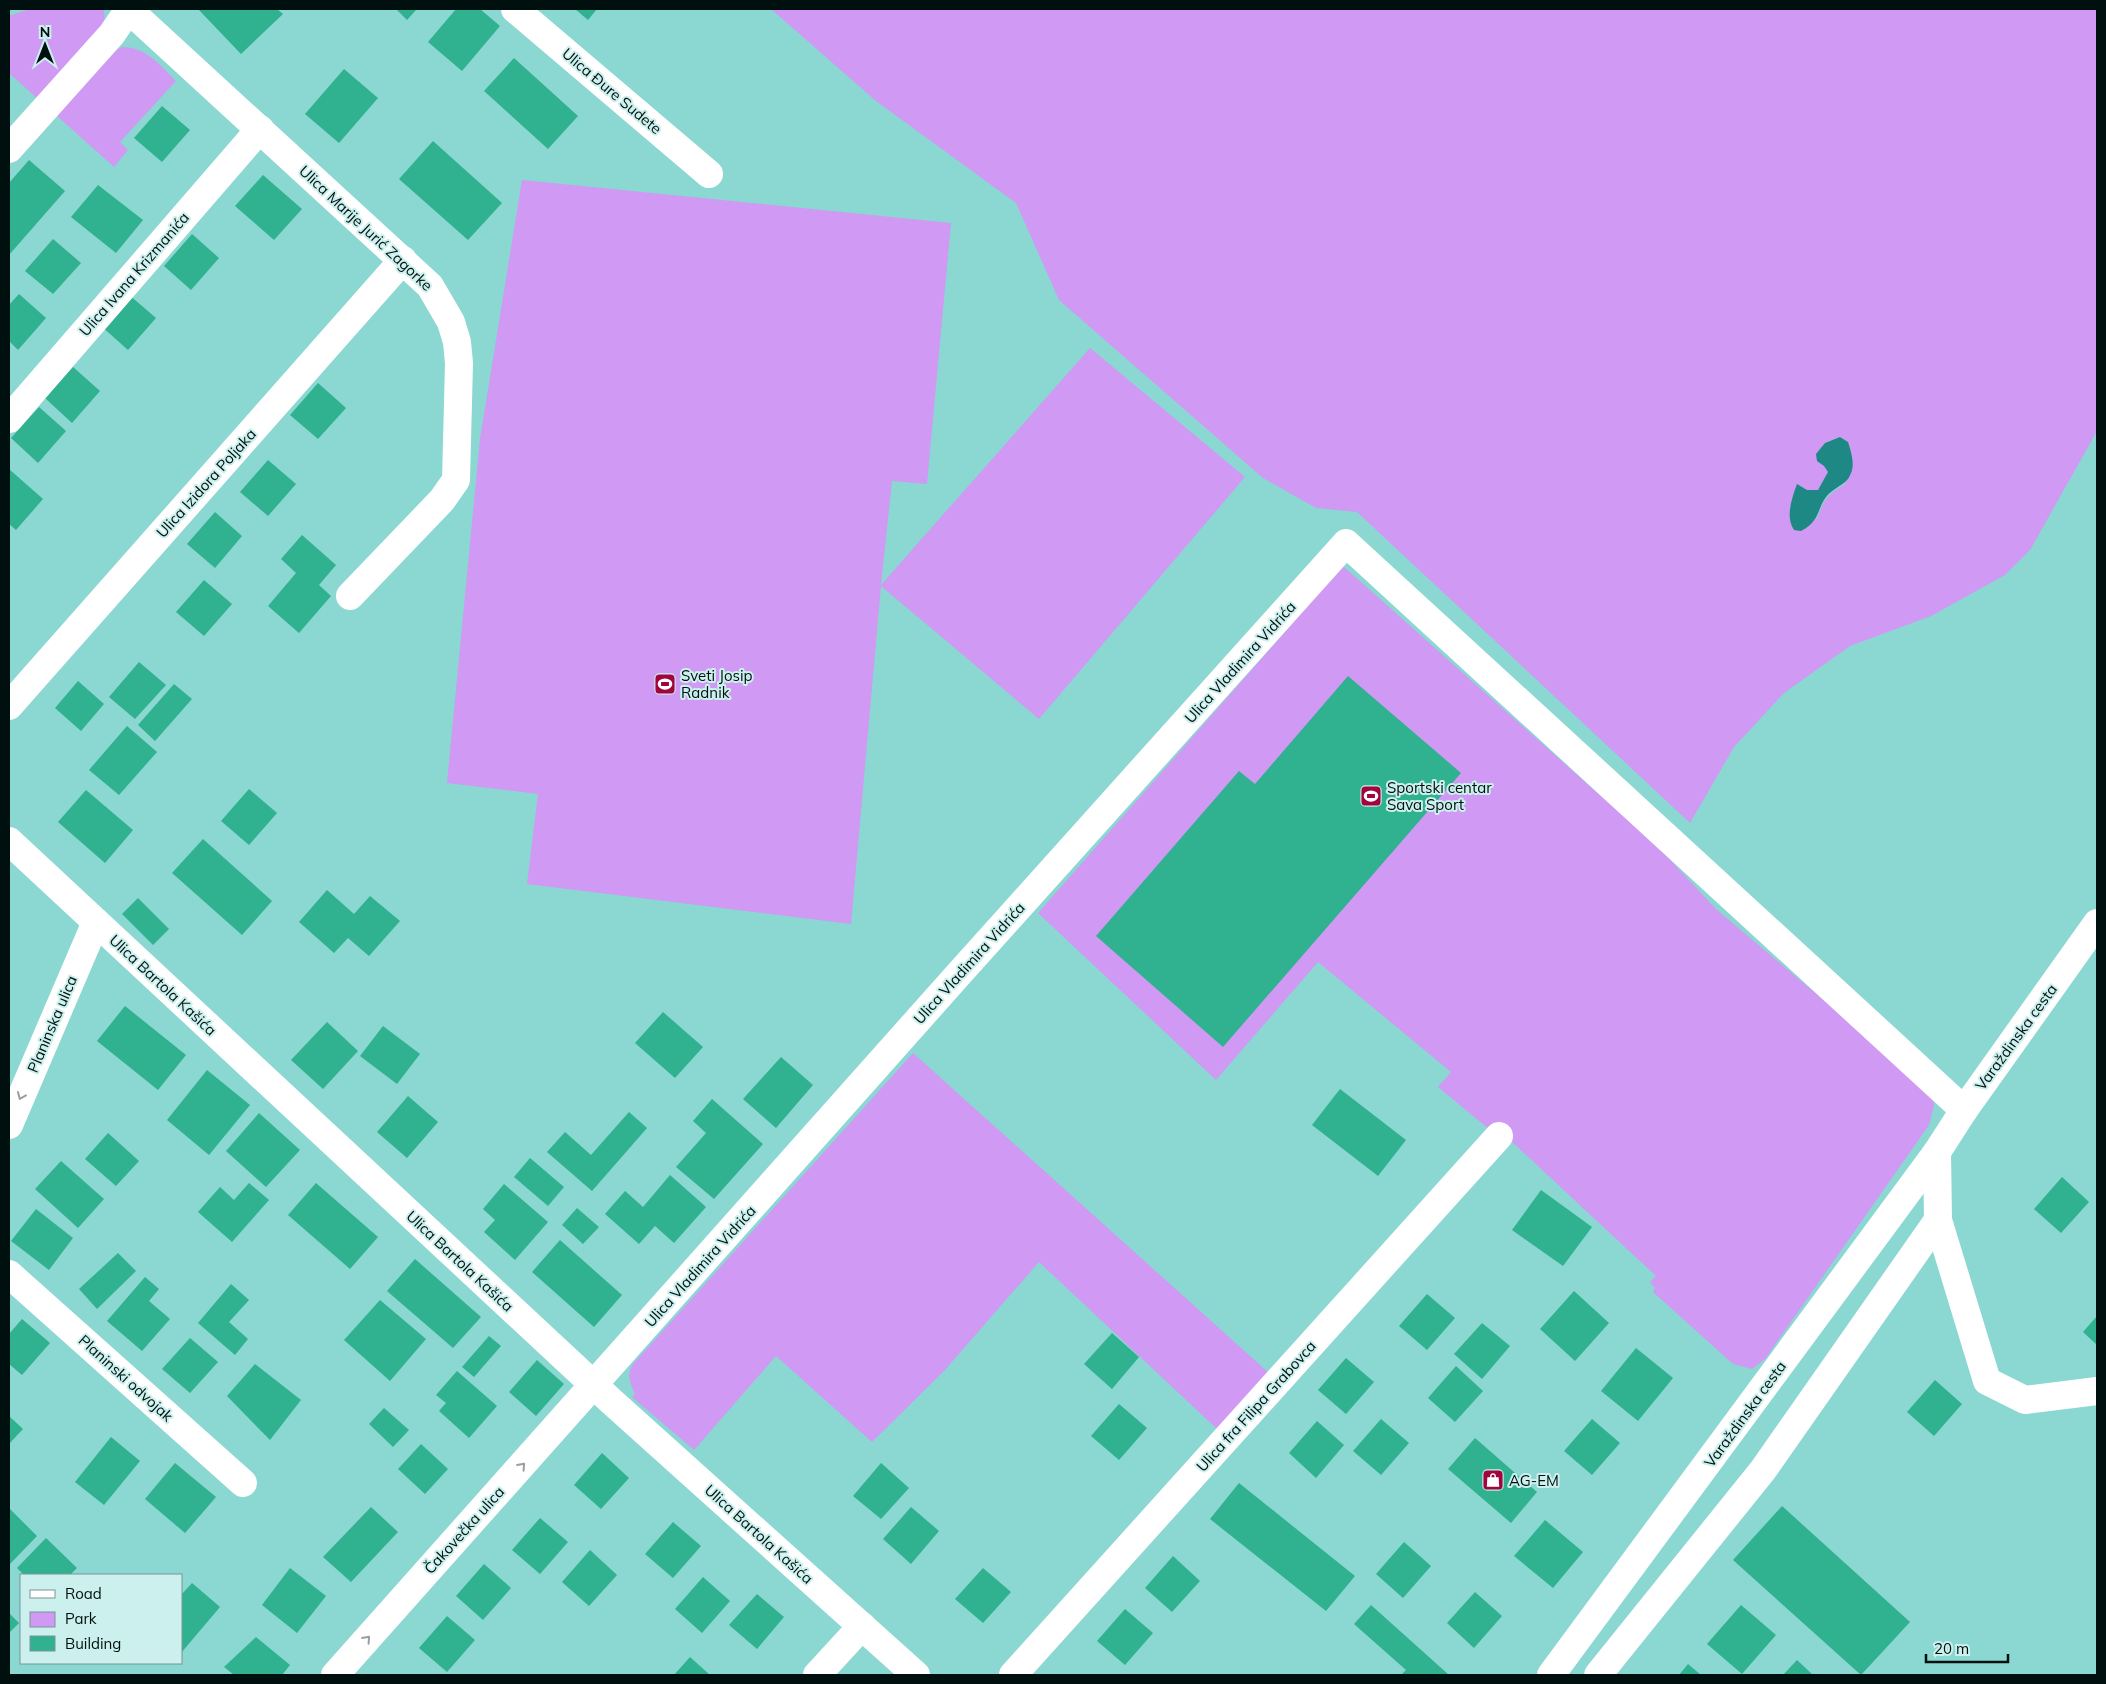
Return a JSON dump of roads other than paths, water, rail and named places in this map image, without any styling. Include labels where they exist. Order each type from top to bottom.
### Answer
[{"type":"street","name":"Ulica Marije Jurić Zagorke","points":[[129,9],[430,286],[451,322],[457,342],[459,362],[456,480],[442,500],[350,596]]},
{"type":"street","points":[[9,149],[112,34],[129,9]]},
{"type":"street","name":"Ulica Đure Sudete","points":[[514,9],[709,174]]},
{"type":"street","name":"Ulica Ivana Krizmanića","points":[[9,419],[260,129]]},
{"type":"street","name":"Ulica Izidora Poljaka","points":[[9,706],[402,260]]},
{"type":"street","name":"Ulica Vladimira Vidrića","points":[[594,1385],[956,976],[1346,543],[1964,1110]]},
{"type":"street","name":"Ulica Bartola Kašića","points":[[9,841],[594,1385],[916,1675]]},
{"type":"street","name":"Planinska ulica","points":[[9,1125],[96,922]]},
{"type":"street","name":"Varaždinska cesta","points":[[1551,1675],[1937,1152],[1964,1110],[2097,924]]},
{"type":"street","name":"Ulica fra Filipa Grabovca","points":[[1013,1675],[1499,1136]]},
{"type":"street","points":[[1937,1152],[1938,1220],[1987,1380],[2025,1400],[2097,1391]]},
{"type":"street","points":[[1598,1675],[1763,1470],[1938,1220]]},
{"type":"street","name":"Planinski odvojak","points":[[9,1274],[243,1483]]},
{"type":"street","name":"Čakovečka ulica","points":[[334,1675],[594,1385]]},
{"type":"street","points":[[817,1675],[862,1626]]},
{"type":"water","points":[[1840,437],[1848,442],[1851,453],[1853,466],[1849,477],[1826,497],[1813,522],[1808,527],[1801,531],[1794,530],[1791,525],[1790,513],[1791,501],[1797,484],[1807,490],[1818,490],[1828,472],[1817,461],[1816,454],[1825,443]]},
{"type":"place","name":"Sveti Josip Radnik","points":[[665,684]]},
{"type":"place","name":"Sportski centar Sava Sport","points":[[1371,796]]},
{"type":"place","name":"AG-EM","points":[[1493,1480]]}]
